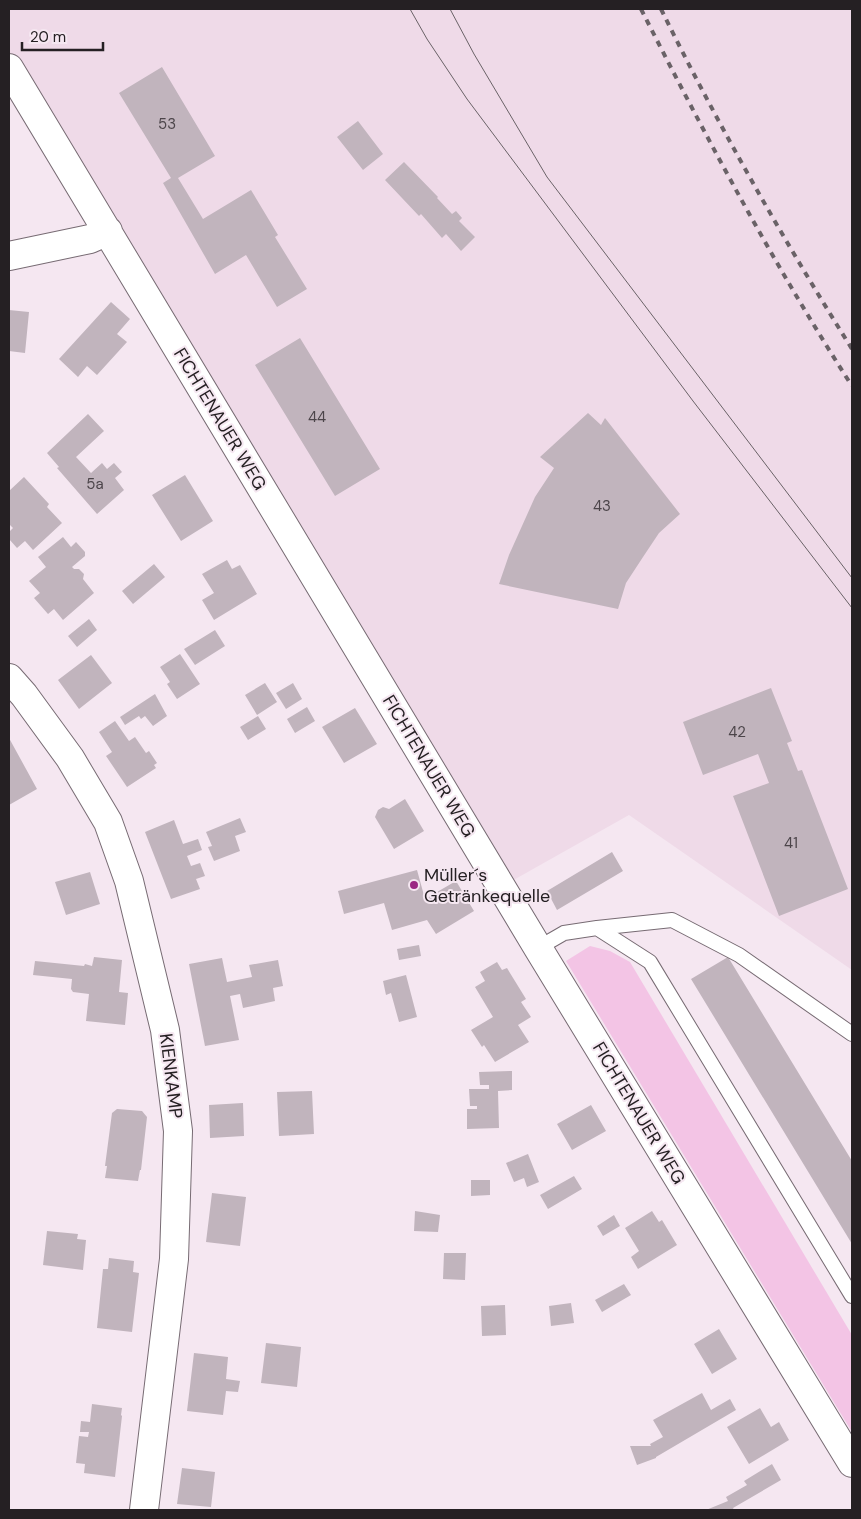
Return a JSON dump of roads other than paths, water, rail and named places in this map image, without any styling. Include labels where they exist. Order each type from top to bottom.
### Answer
[{"type":"street","name":"FICHTENAUER WEG","points":[[9,68],[538,948],[852,1462]]},
{"type":"street","points":[[9,256],[90,239],[108,231]]},
{"type":"street","name":"KIENKAMP","points":[[9,678],[24,695],[70,758],[108,822],[129,881],[165,1030],[178,1131],[174,1259],[144,1510]]},
{"type":"lane","points":[[538,948],[564,933],[672,920],[739,955],[852,1034]]},
{"type":"lane","points":[[597,928],[650,962],[852,1296]]},
{"type":"tram line","points":[[410,9],[427,39],[467,99],[693,401],[852,608]]},
{"type":"tram line","points":[[450,9],[474,54],[547,177],[852,578]]},
{"type":"railway","points":[[641,9],[690,105],[768,247],[852,386]]},
{"type":"railway","points":[[661,9],[705,96],[752,181],[852,349]]},
{"type":"place","name":"Müller´s Getränkequelle","points":[[414,885]]}]
